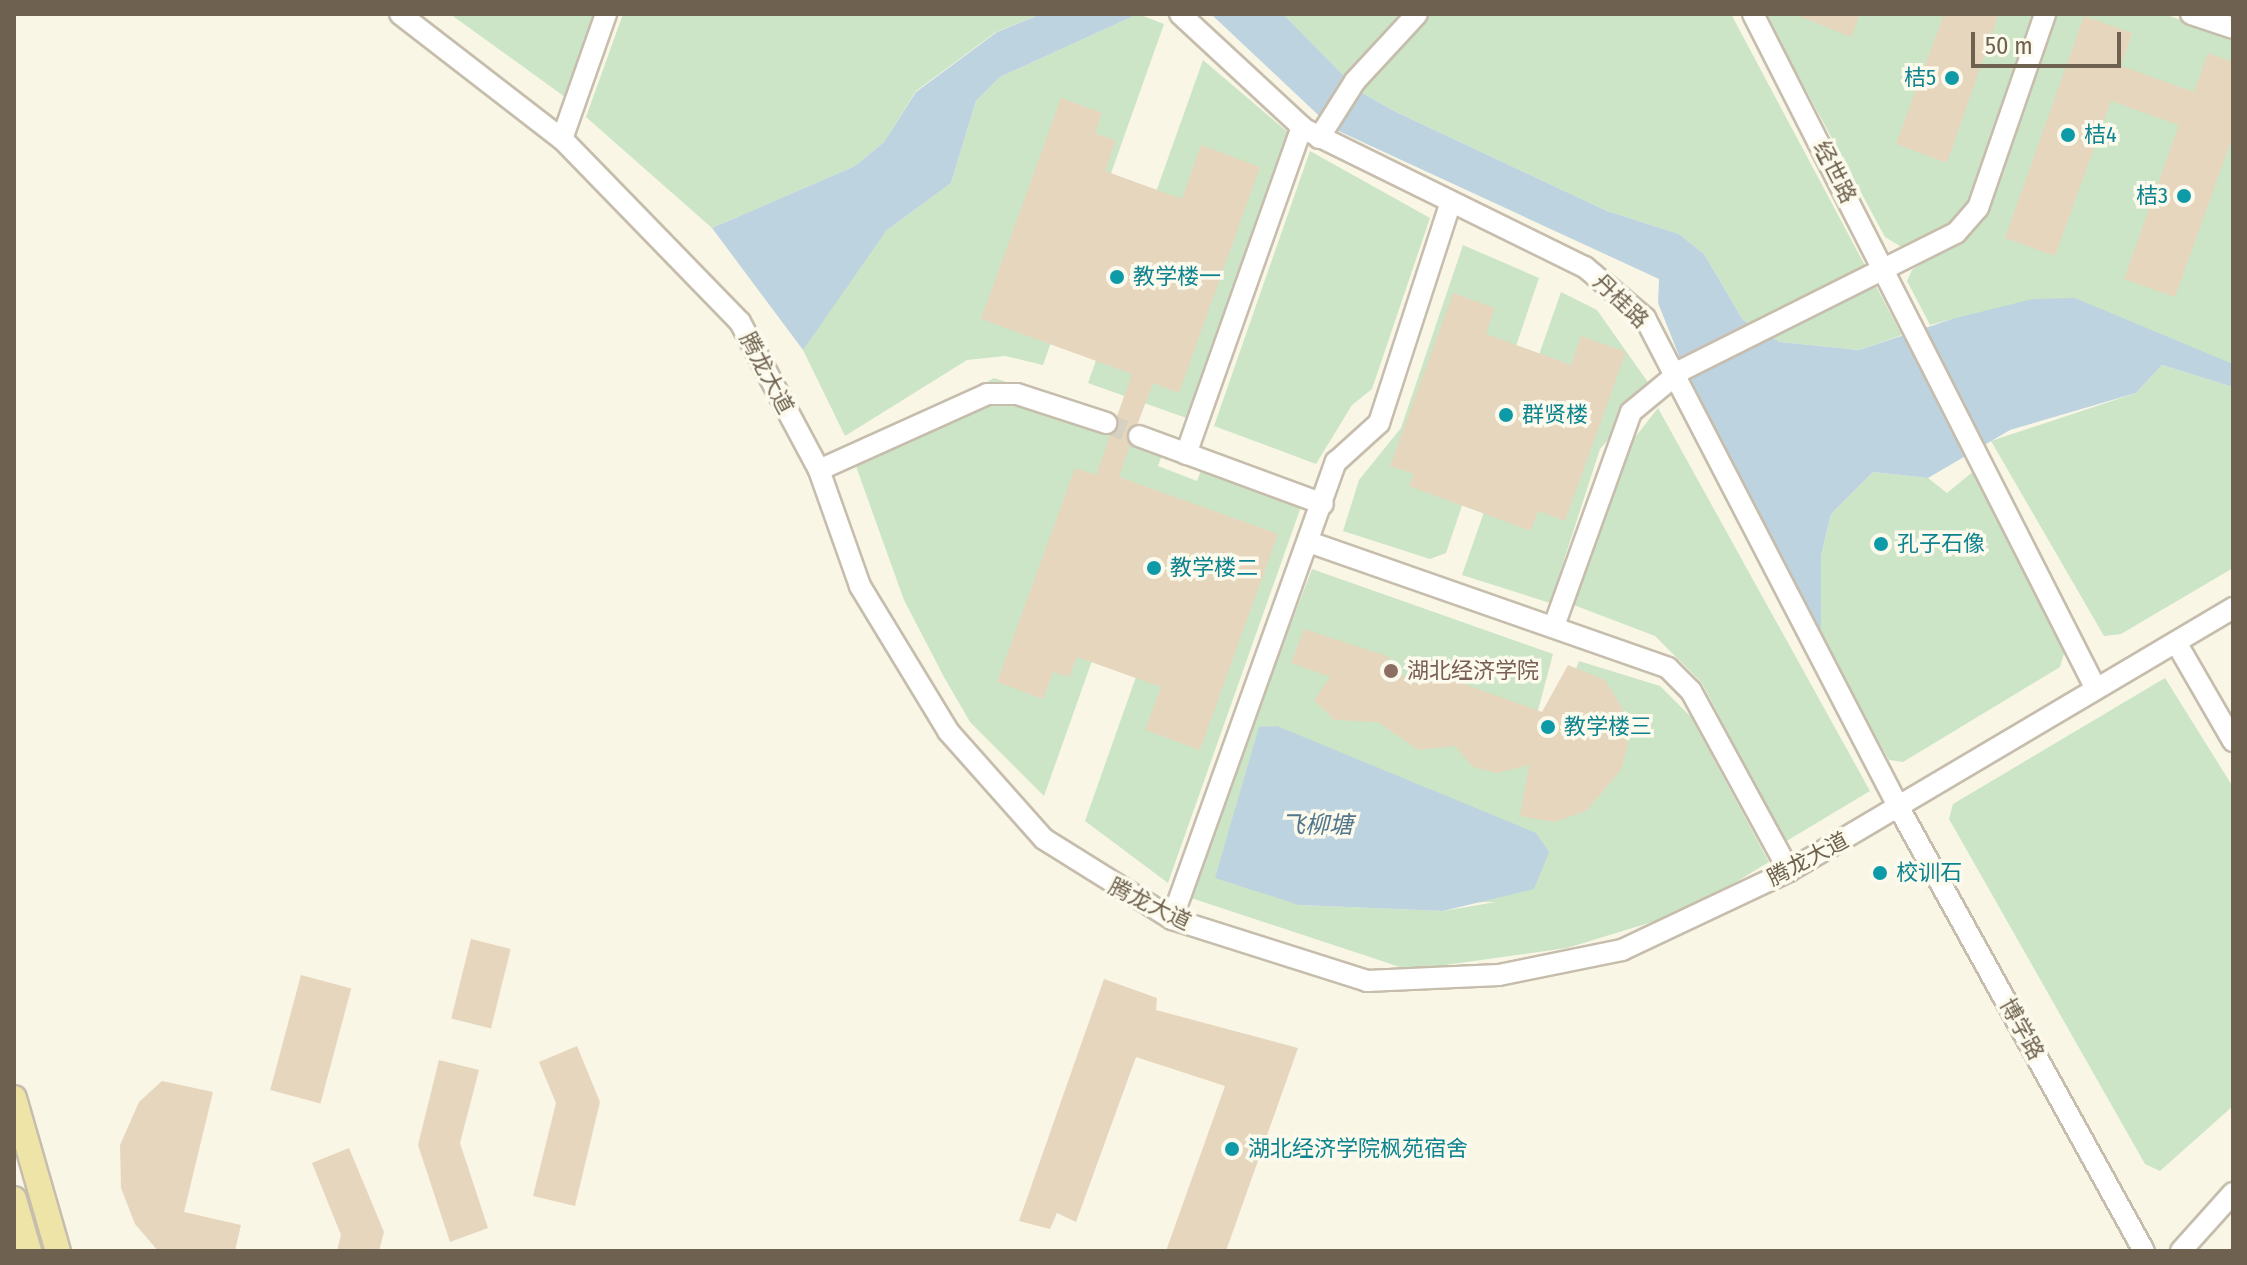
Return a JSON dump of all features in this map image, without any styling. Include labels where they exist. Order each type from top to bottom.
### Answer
[{"type":"main road","points":[[14,1098],[58,1251]]},
{"type":"main road","points":[[14,1199],[29,1251]]},
{"type":"street","name":"腾龙大道","points":[[400,14],[562,139],[740,322],[819,470],[860,586],[948,731],[1044,839],[1172,919],[1367,981],[1499,975],[1622,950],[1789,871],[2177,644],[2233,608]]},
{"type":"street","points":[[562,139],[606,14]]},
{"type":"street","name":"丹桂路","points":[[1180,14],[1315,132],[1450,204],[1585,267],[1645,318],[1678,373],[1899,808]]},
{"type":"street","points":[[1186,454],[1315,132],[1355,81],[1417,14]]},
{"type":"street","name":"经世路","points":[[1753,14],[1917,330],[2096,689]]},
{"type":"street","points":[[1554,626],[1617,437],[1631,412],[1678,373],[1886,271],[1956,233],[1978,208],[2045,14]]},
{"type":"street","points":[[2191,14],[2233,28]]},
{"type":"street","points":[[1172,919],[1336,462],[1379,423],[1450,204]]},
{"type":"street","points":[[819,470],[987,394],[1017,394],[1106,423]]},
{"type":"street","points":[[1139,436],[1323,504]]},
{"type":"street","points":[[1309,542],[1668,668],[1691,691],[1789,871]]},
{"type":"street","points":[[2177,644],[2233,741]]},
{"type":"street","name":"博学路","points":[[1899,808],[2144,1251]]},
{"type":"street","points":[[2181,1251],[2233,1193]]},
{"type":"green space","points":[[450,14],[594,14],[565,97]]},
{"type":"green space","points":[[623,14],[1041,14],[996,32],[916,91],[884,142],[855,166],[712,228],[586,117]]},
{"type":"green space","points":[[1138,14],[1164,24],[1043,365],[1005,356],[967,360],[845,436],[803,350],[861,261],[886,231],[951,183],[976,101],[1000,77]]},
{"type":"green space","points":[[1283,14],[1731,14],[1902,335],[1859,350],[1780,342],[1743,320],[1704,254],[1679,234],[1607,211],[1396,112],[1359,91]]},
{"type":"green space","points":[[1765,14],[2037,14],[1968,208],[1956,221],[1905,249],[1885,237]]},
{"type":"green space","points":[[2057,14],[2164,14],[2233,38],[2233,364],[1952,319],[1930,325],[1907,281],[1912,270],[1963,237],[1992,197]]},
{"type":"green space","points":[[1203,60],[1290,134],[1192,420],[1088,383]]},
{"type":"green space","points":[[1310,151],[1430,218],[1372,389],[1352,405],[1316,464],[1214,426]]},
{"type":"green space","points":[[1463,245],[1539,278],[1446,553],[1430,559],[1343,531],[1359,480],[1401,428]]},
{"type":"green space","points":[[1561,292],[1597,310],[1652,388],[1600,449],[1550,603],[1462,575]]},
{"type":"green space","points":[[2162,365],[2233,387],[2233,568],[2121,634],[2104,636],[1991,441],[2136,393]]},
{"type":"green space","points":[[994,378],[1169,435],[1158,466],[1197,481],[1209,449],[1308,487],[1168,883],[1085,821],[1149,640],[1104,627],[1044,796],[970,722],[944,677],[904,600],[853,458]]},
{"type":"green space","points":[[1658,408],[1870,791],[1785,842],[1702,683],[1655,636],[1571,604],[1622,454]]},
{"type":"green space","points":[[1975,470],[2065,650],[2060,667],[1903,762],[1889,760],[1821,637],[1821,556],[1831,514],[1873,472],[1928,478],[1947,493]]},
{"type":"green space","points":[[1312,569],[1553,654],[1536,718],[1555,725],[1579,661],[1660,686],[1691,717],[1769,862],[1688,911],[1567,948],[1409,970],[1185,896]],"holes":[[[1496,902],[1443,911],[1299,905]]]},
{"type":"green space","points":[[2165,678],[2233,787],[2233,1106],[2160,1171],[2145,1164],[1949,819],[1953,804]]},
{"type":"water","points":[[1041,14],[1138,14],[1000,77],[976,101],[951,183],[886,231],[803,350],[712,228],[855,166],[884,142],[916,92],[997,32]]},
{"type":"water","points":[[1211,14],[1283,14],[1359,91],[1396,112],[1607,211],[1679,234],[1704,254],[1743,320],[1780,342],[1859,350],[1952,319],[2033,299],[2075,298],[2233,364],[2233,387],[2162,365],[2136,393],[2010,430],[1928,478],[1873,472],[1831,514],[1821,556],[1821,637],[1680,358],[1658,303],[1659,279],[1332,128]]},
{"type":"water","name":"飞柳塘","points":[[1277,726],[1536,833],[1549,852],[1534,889],[1443,911],[1299,905],[1215,878],[1259,727]]},
{"type":"building","points":[[1794,14],[1860,14],[1851,37]]},
{"type":"building","name":"桔5","points":[[1944,14],[1999,14],[1947,163],[1896,144]]},
{"type":"building","points":[[2084,16],[2132,33],[2121,66],[2194,92],[2208,53],[2233,62],[2233,136],[2175,297],[2124,279],[2179,125],[2111,101],[2055,256],[2005,238]]},
{"type":"building","points":[[1061,98],[1102,113],[1095,133],[1116,141],[1105,171],[1182,199],[1201,145],[1260,167],[1179,393],[1153,383],[1138,423],[1127,432],[1130,445],[1119,477],[1278,534],[1200,750],[1145,730],[1161,687],[1077,657],[1069,677],[1053,672],[1043,699],[997,682],[1075,468],[1096,475],[1132,374],[981,319]]},
{"type":"building","name":"群贤楼","points":[[1453,293],[1495,308],[1486,334],[1571,365],[1581,336],[1626,352],[1565,521],[1538,511],[1531,531],[1409,486],[1414,474],[1390,466]]},
{"type":"building","name":"教学楼三","points":[[1304,629],[1390,657],[1385,669],[1421,683],[1425,670],[1542,712],[1568,665],[1605,680],[1623,709],[1628,744],[1621,770],[1586,811],[1554,822],[1520,816],[1529,765],[1497,773],[1473,767],[1455,746],[1418,750],[1378,722],[1334,720],[1314,700],[1330,677],[1291,663]]},
{"type":"building","points":[[471,939],[511,949],[491,1028],[451,1019]]},
{"type":"building","points":[[301,975],[351,988],[320,1103],[270,1090]]},
{"type":"building","name":"湖北经济学院枫苑宿舍","points":[[1104,979],[1157,998],[1156,1010],[1298,1048],[1226,1251],[1166,1251],[1225,1086],[1136,1057],[1076,1222],[1057,1213],[1050,1229],[1019,1221]]},
{"type":"building","points":[[577,1046],[600,1102],[575,1206],[533,1196],[556,1103],[539,1062]]},
{"type":"building","points":[[439,1060],[479,1070],[460,1143],[488,1228],[450,1242],[418,1145]]},
{"type":"building","points":[[162,1081],[213,1092],[184,1212],[241,1225],[235,1251],[158,1251],[135,1224],[121,1188],[120,1145],[139,1102]]},
{"type":"building","points":[[349,1148],[384,1232],[379,1251],[337,1251],[341,1235],[312,1163]]},
{"type":"tunnel","points":[[1106,423],[1139,436]]},
{"type":"place","name":"桔5","points":[[1952,78]]},
{"type":"place","name":"桔4","points":[[2068,135]]},
{"type":"place","name":"桔3","points":[[2184,196]]},
{"type":"place","name":"教学楼一","points":[[1117,277]]},
{"type":"place","name":"群贤楼","points":[[1506,415]]},
{"type":"place","name":"孔子石像","points":[[1881,544]]},
{"type":"place","name":"教学楼二","points":[[1154,568]]},
{"type":"place","name":"湖北经济学院","points":[[1391,671]]},
{"type":"place","name":"教学楼三","points":[[1548,727]]},
{"type":"place","name":"校训石","points":[[1880,873]]},
{"type":"place","name":"湖北经济学院枫苑宿舍","points":[[1232,1149]]}]
